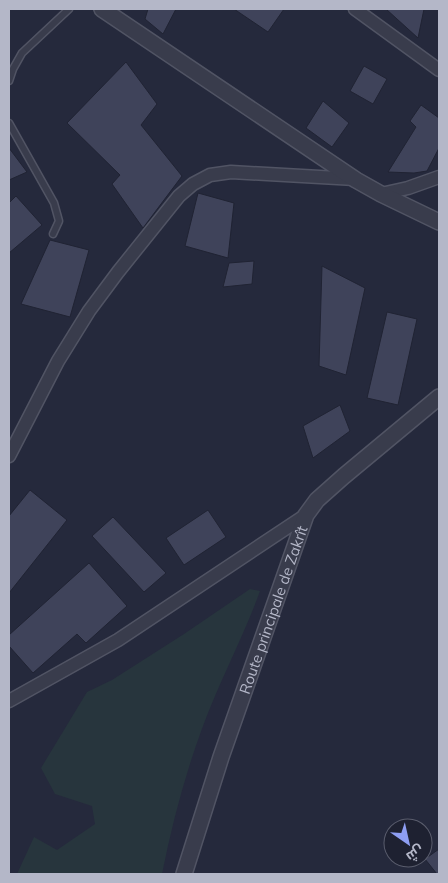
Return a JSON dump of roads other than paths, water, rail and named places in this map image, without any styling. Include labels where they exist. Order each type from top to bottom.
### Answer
[{"type":"street","points":[[102,9],[356,180],[439,222]]},
{"type":"street","points":[[355,9],[439,70]]},
{"type":"street","points":[[9,456],[58,361],[89,311],[178,196],[193,184],[210,175],[231,172],[356,180]]},
{"type":"street","points":[[381,194],[408,188],[439,177]]},
{"type":"street","name":"Route principale de Zakrît","points":[[184,874],[221,757],[306,516],[317,500],[439,397]]},
{"type":"street","points":[[9,701],[118,640],[306,516]]},
{"type":"lane","points":[[9,81],[22,53],[69,9]]},
{"type":"lane","points":[[9,123],[54,203],[58,221],[53,234]]}]
